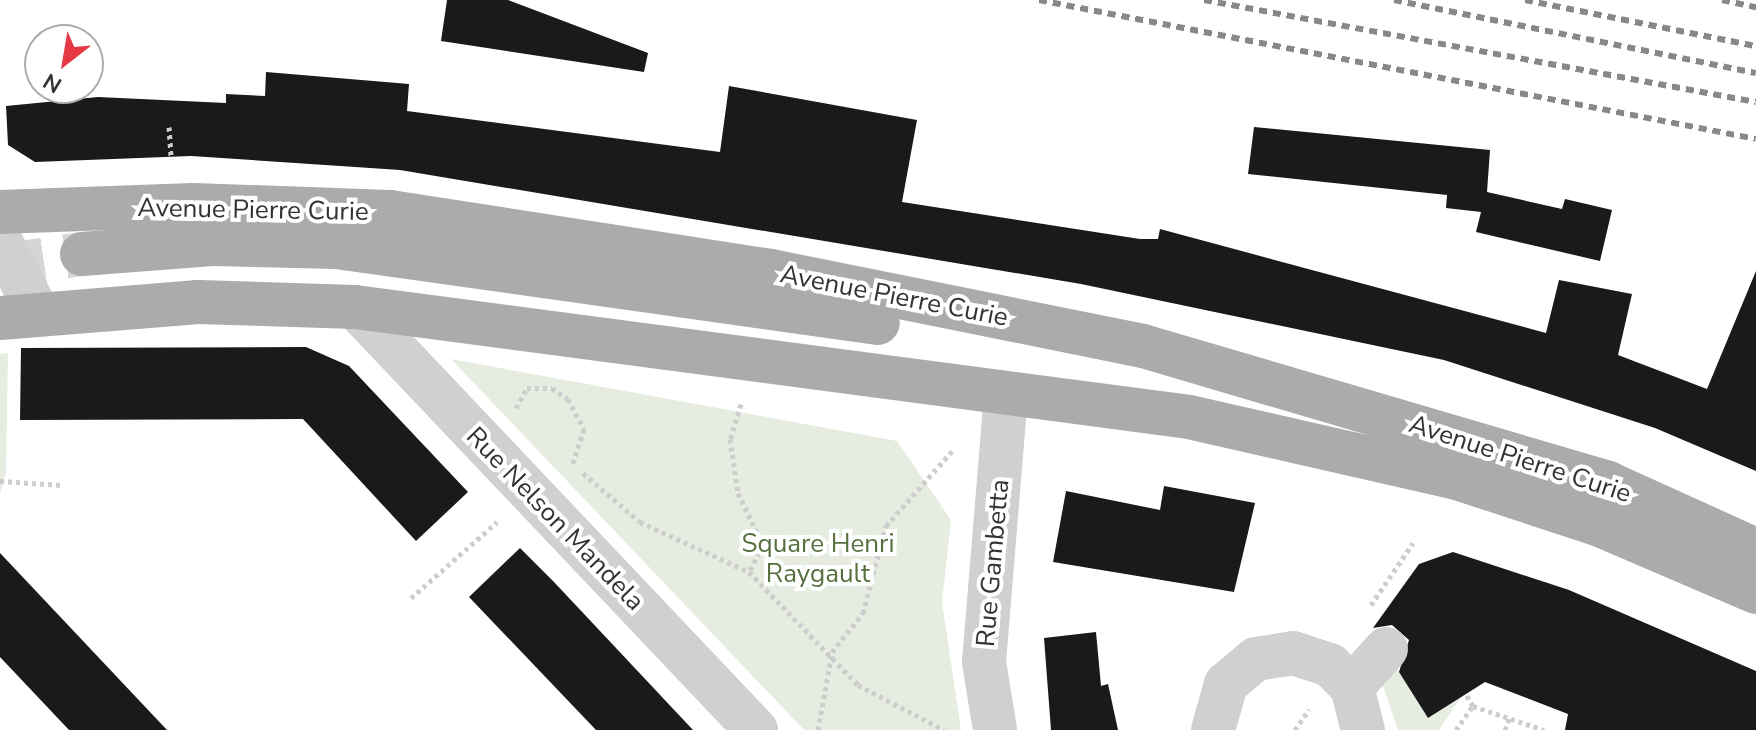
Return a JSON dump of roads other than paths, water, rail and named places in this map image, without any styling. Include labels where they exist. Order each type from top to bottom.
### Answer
[{"type":"main road","name":"Avenue Pierre Curie","points":[[0,212],[282,205],[506,224],[623,245],[1143,346],[1224,373],[1608,483],[1756,550]]},
{"type":"main road","points":[[1110,405],[898,354],[498,290],[335,270],[81,264],[212,244],[336,247],[660,287],[1140,370],[1224,373]]},
{"type":"main road","points":[[623,245],[660,287]]},
{"type":"main road","name":"Avenue Pierre Curie","points":[[19,316],[198,302],[355,307],[1006,396],[1110,405],[1348,449],[1457,478],[1600,525],[1756,592]]},
{"type":"street","points":[[0,240],[19,316]]},
{"type":"street","name":"Rue Nelson Mandela","points":[[355,307],[756,730]]},
{"type":"street","name":"Rue Gambetta","points":[[995,730],[984,662],[1006,396]]},
{"type":"street","points":[[1352,687],[1386,649]]},
{"type":"street","points":[[1213,730],[1226,684],[1256,659],[1293,653],[1330,665],[1352,687],[1363,730]]},
{"type":"tunnel","points":[[0,266],[82,254]]},
{"type":"railway","points":[[1039,0],[1756,139]]},
{"type":"railway","points":[[1204,0],[1756,102]]},
{"type":"railway","points":[[1394,0],[1756,73]]},
{"type":"railway","points":[[1525,0],[1756,46]]},
{"type":"railway","points":[[1722,0],[1756,7]]},
{"type":"park label","name":"Square Henri Raygault","points":[[818,559]]}]
